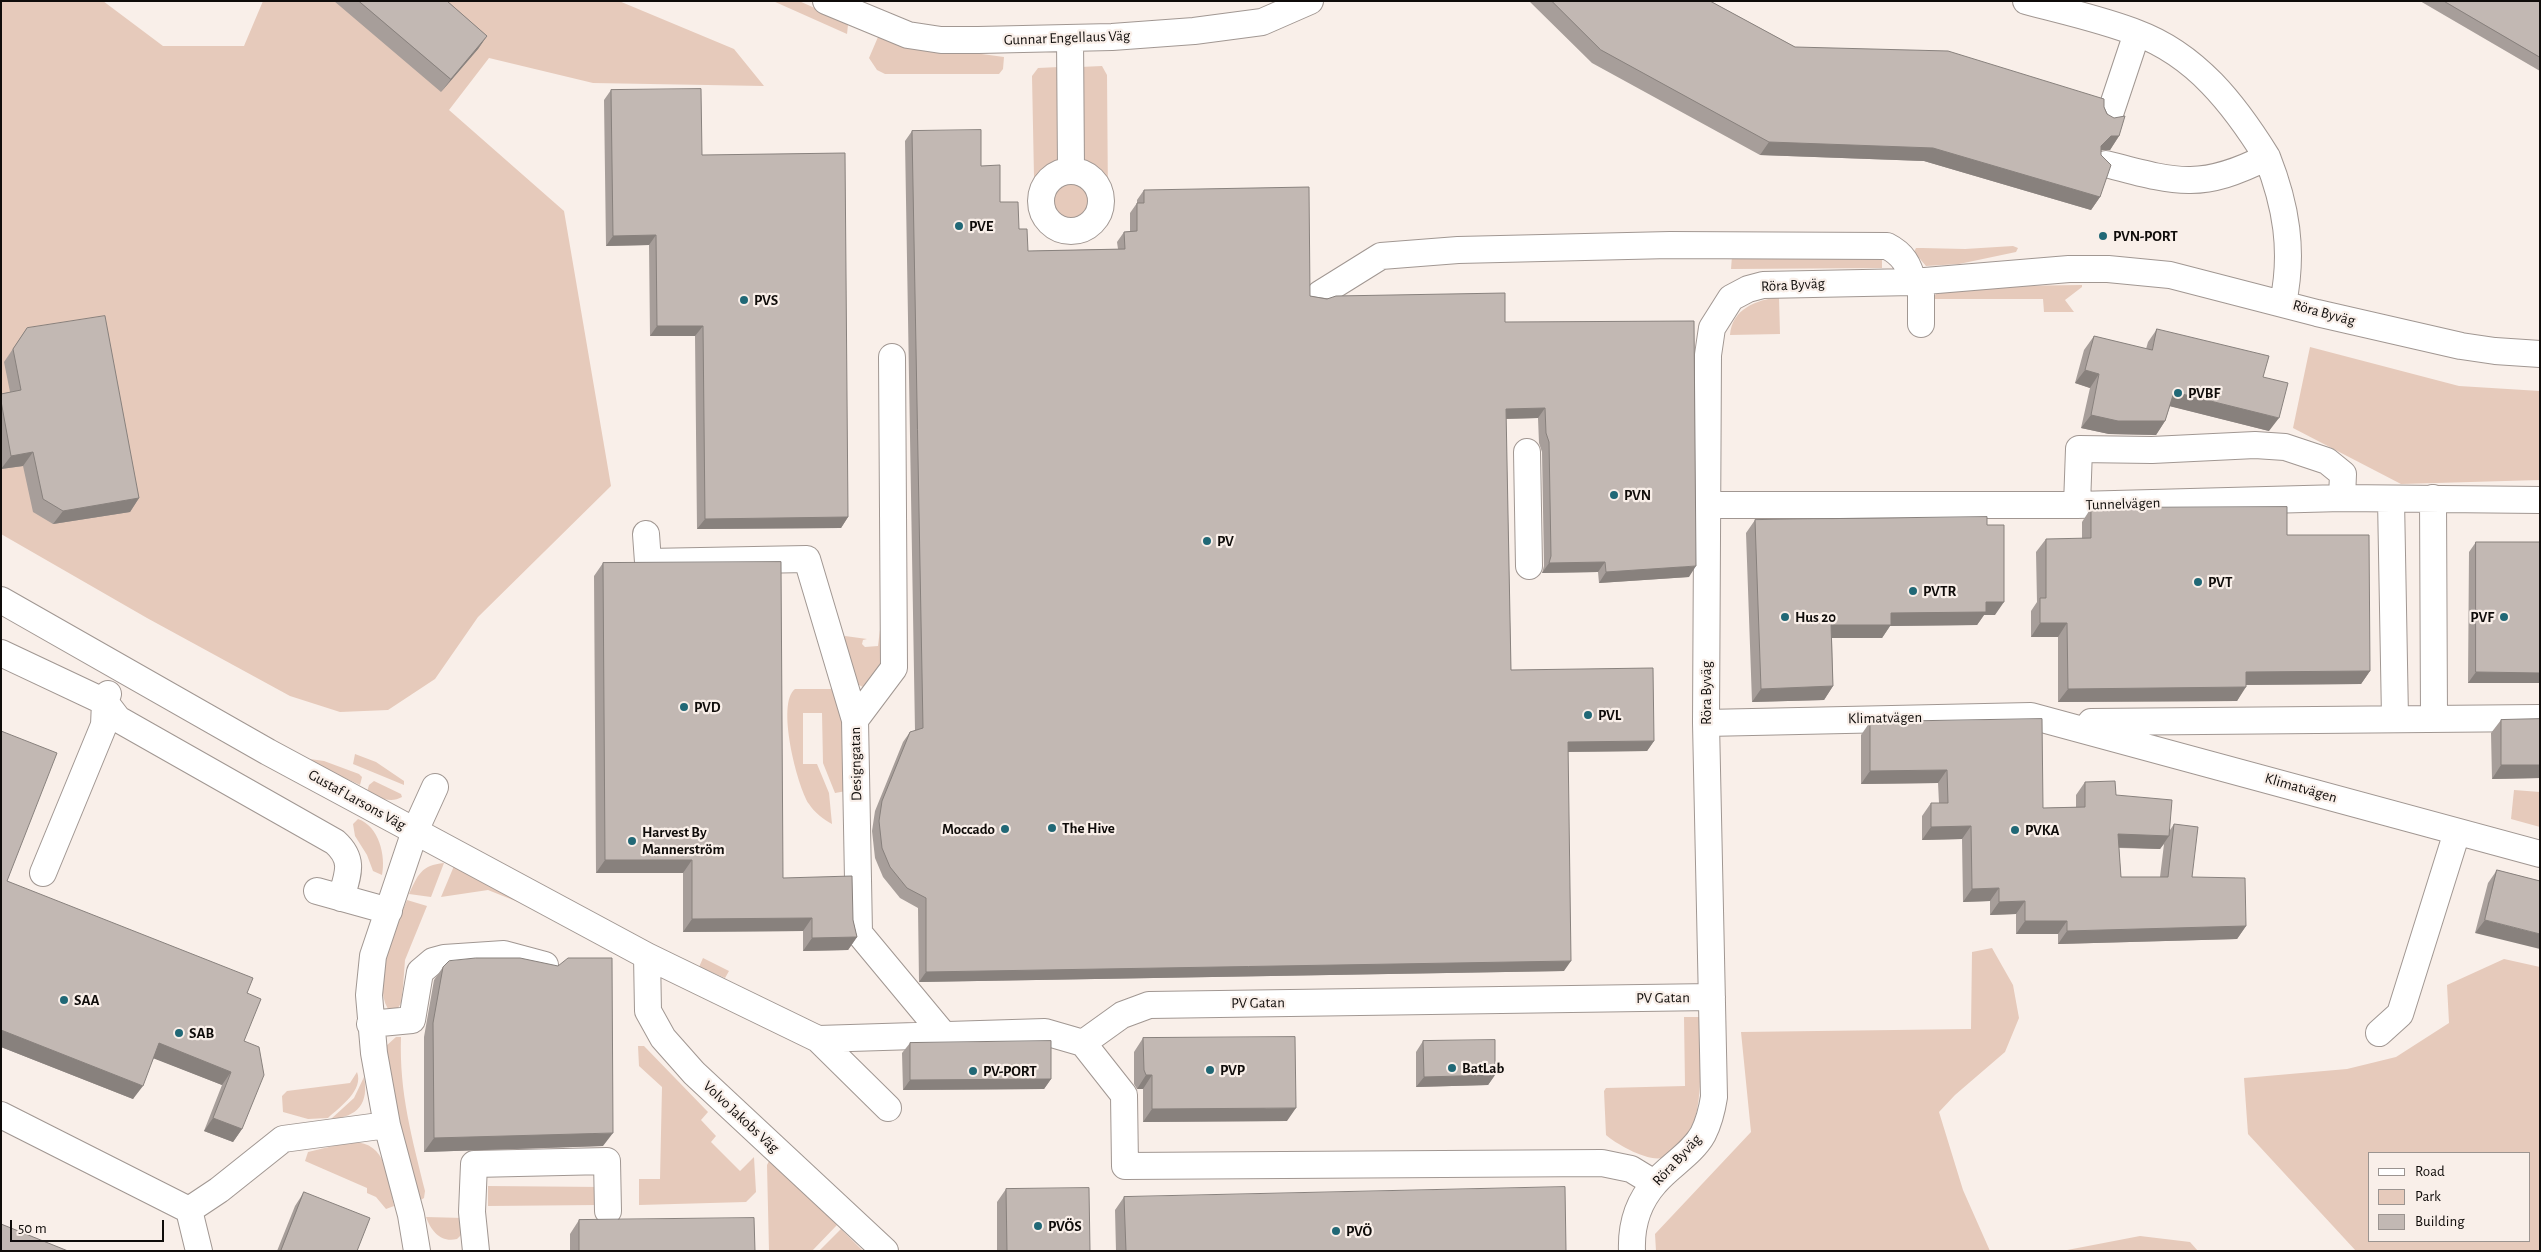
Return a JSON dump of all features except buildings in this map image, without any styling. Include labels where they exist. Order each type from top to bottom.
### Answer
[{"type":"street","name":"Gunnar Engellaus Väg","points":[[826,1],[890,28],[916,36],[950,40],[1158,34],[1262,22],[1310,1]]},
{"type":"street","points":[[2026,1],[2137,33],[2162,44],[2197,68],[2220,91],[2245,122],[2266,157],[2278,185],[2288,232],[2288,279],[2283,303]]},
{"type":"street","points":[[2109,116],[2137,33]]},
{"type":"street","points":[[1070,38],[1071,170]]},
{"type":"street","points":[[2106,164],[2181,181],[2202,181],[2238,172],[2266,157]]},
{"type":"street","points":[[1320,294],[1381,256],[1458,250],[1670,244],[1887,246],[1900,252],[1917,282],[1921,324]]},
{"type":"street","name":"Röra Byväg","points":[[1632,1251],[1634,1223],[1640,1205],[1654,1183],[1682,1158],[1702,1135],[1711,1115],[1714,1097],[1706,723],[1708,355],[1712,328],[1731,298],[1748,289],[1763,285],[1917,282],[2069,269],[2108,269],[2170,275],[2317,313],[2461,346],[2495,351],[2540,354]]},
{"type":"street","name":"Designgatan","points":[[892,357],[894,668],[855,720],[858,933],[943,1034]]},
{"type":"street","points":[[2077,505],[2078,450],[2152,450],[2256,445],[2285,447],[2327,461],[2343,474],[2342,498]]},
{"type":"street","points":[[1527,452],[1529,566]]},
{"type":"street","name":"Tunnelvägen","points":[[1706,505],[2077,505],[2342,498],[2540,500]]},
{"type":"street","points":[[2433,498],[2434,718]]},
{"type":"street","points":[[2391,499],[2395,718]]},
{"type":"street","points":[[646,534],[648,562],[807,559],[855,720]]},
{"type":"street","name":"Gustaf Larsons Väg","points":[[1,600],[415,832],[373,956],[369,995],[370,1024],[386,1125],[411,1215],[417,1251]]},
{"type":"street","points":[[1,653],[105,702],[118,718],[335,842],[344,851],[349,862],[348,875],[329,894],[389,911]]},
{"type":"street","points":[[43,873],[104,725],[105,702],[120,667]]},
{"type":"street","name":"Klimatvägen","points":[[1706,723],[2031,716],[2540,854]]},
{"type":"street","name":"Klimatvägen","points":[[2062,724],[2133,721],[2540,718]]},
{"type":"street","points":[[435,787],[415,832],[647,956],[818,1040],[888,1108]]},
{"type":"street","points":[[2379,1033],[2400,1014],[2457,832]]},
{"type":"street","points":[[370,1024],[418,1028],[420,972],[433,960],[504,954],[545,965]]},
{"type":"street","name":"Volvo Jakobs Väg","points":[[647,956],[648,1011],[663,1038],[694,1073],[885,1251]]},
{"type":"street","name":"PV Gatan","points":[[1083,1043],[1122,1016],[1149,1005],[1712,997]]},
{"type":"street","points":[[818,1040],[943,1034],[1045,1032],[1083,1043],[1124,1095],[1125,1166],[1602,1163],[1631,1169],[1654,1183]]},
{"type":"street","points":[[1,1115],[189,1210]]},
{"type":"street","points":[[189,1210],[219,1190],[283,1139],[386,1125]]},
{"type":"street","points":[[476,1251],[472,1212],[474,1158],[575,1156],[607,1160],[608,1211]]},
{"type":"street","points":[[189,1210],[198,1251]]},
{"type":"green space","points":[[1,1],[103,1],[163,46],[244,46],[263,1],[619,1],[734,49],[764,86],[593,83],[489,58],[449,110],[564,211],[611,486],[478,617],[435,679],[388,710],[340,712],[290,696],[147,618],[1,534]]},
{"type":"green space","points":[[773,1],[799,1],[842,20],[848,25],[847,34]]},
{"type":"green space","points":[[878,37],[904,47],[1004,57],[1003,69],[999,74],[885,74],[877,70],[869,58]]},
{"type":"green space","points":[[1102,66],[1107,75],[1108,203],[1103,182],[1081,159],[1080,67]]},
{"type":"green space","points":[[1059,67],[1059,158],[1054,168],[1040,179],[1034,177],[1032,76],[1038,68]]},
{"type":"green space","points":[[1074,180],[1086,186],[1091,193],[1091,211],[1086,218],[1079,223],[1066,224],[1054,218],[1049,211],[1048,198],[1054,186],[1061,181]]},
{"type":"green space","points":[[2013,246],[2018,248],[2016,252],[1959,264],[1926,266],[1914,252],[1916,248],[1965,249]]},
{"type":"green space","points":[[1732,256],[1882,258],[1882,268],[1731,269]]},
{"type":"green space","points":[[2082,285],[2065,300],[2074,312],[2044,312],[2043,299],[1932,299],[1936,294],[1972,289],[2009,286]]},
{"type":"green space","points":[[1779,297],[1780,334],[1730,335],[1735,319],[1740,312],[1754,303]]},
{"type":"green space","points":[[2310,347],[2459,386],[2540,391],[2540,480],[2401,484],[2293,428]]},
{"type":"green space","points":[[882,613],[883,653],[878,669],[865,688],[857,684],[842,641],[845,636],[867,639],[863,640],[862,644],[865,647],[878,646]]},
{"type":"green space","points":[[795,689],[834,689],[840,691],[852,790],[835,793],[823,763],[822,713],[803,713],[803,764],[817,764],[829,793],[832,824],[819,816],[809,804],[794,763],[790,745],[787,710],[790,697]]},
{"type":"green space","points":[[355,754],[376,762],[404,781],[404,785],[353,764]]},
{"type":"green space","points":[[310,759],[324,761],[359,774],[362,777],[360,785],[323,768]]},
{"type":"green space","points":[[374,781],[401,794],[402,797],[389,800],[367,792],[369,785]]},
{"type":"green space","points":[[2514,790],[2540,792],[2540,827],[2511,819]]},
{"type":"green space","points":[[358,819],[371,828],[379,842],[383,859],[382,875],[373,871],[367,855],[355,836],[353,824]]},
{"type":"green space","points":[[444,863],[431,897],[409,894],[421,872],[430,866]]},
{"type":"green space","points":[[454,866],[533,908],[488,890],[441,897]]},
{"type":"green space","points":[[407,900],[427,906],[405,960],[401,1003],[397,1010],[388,1009],[384,998],[384,970],[387,954]]},
{"type":"green space","points":[[1992,948],[2013,985],[2019,1018],[2005,1052],[1955,1095],[1939,1112],[1963,1190],[1990,1251],[1656,1251],[1655,1234],[1751,1132],[1741,1032],[1971,1029],[1972,952]]},
{"type":"green space","points":[[703,958],[729,971],[725,978],[699,967]]},
{"type":"green space","points":[[2504,959],[2540,967],[2540,1251],[2356,1251],[2248,1134],[2244,1078],[2347,1069],[2396,1057],[2449,1023],[2447,985]]},
{"type":"green space","points":[[1684,1017],[1699,1017],[1700,1075],[1697,1110],[1690,1130],[1681,1143],[1665,1157],[1651,1158],[1625,1148],[1606,1135],[1604,1091],[1606,1088],[1685,1086]]},
{"type":"green space","points":[[396,1037],[401,1037],[404,1096],[425,1191],[424,1198],[419,1201],[388,1074],[386,1046]]},
{"type":"green space","points":[[638,1046],[644,1046],[708,1112],[701,1120],[716,1136],[711,1142],[740,1171],[754,1157],[756,1192],[746,1202],[639,1205],[639,1179],[660,1179],[662,1087],[639,1066]]},
{"type":"green space","points":[[357,1072],[358,1079],[354,1092],[328,1118],[308,1119],[283,1112],[282,1096],[287,1091],[350,1083]]},
{"type":"green space","points":[[364,1077],[365,1094],[360,1107],[348,1115],[331,1119],[354,1098]]},
{"type":"green space","points":[[350,1142],[362,1143],[372,1147],[379,1154],[387,1173],[394,1206],[386,1209],[376,1197],[367,1193],[367,1188],[305,1161],[308,1152]]},
{"type":"green space","points":[[770,1159],[837,1225],[812,1251],[769,1251],[767,1165]]},
{"type":"green space","points":[[488,1186],[603,1187],[598,1205],[488,1206]]},
{"type":"green space","points":[[426,1217],[464,1218],[463,1233],[457,1239],[451,1240],[441,1237],[431,1227]]},
{"type":"green space","points":[[841,1229],[863,1251],[819,1251]]},
{"type":"green space","points":[[2140,1236],[2190,1242],[2198,1251],[2062,1251]]},
{"type":"place","name":"PVE","points":[[959,226]]},
{"type":"place","name":"PVN-PORT","points":[[2103,236]]},
{"type":"place","name":"PVS","points":[[744,300]]},
{"type":"place","name":"PVBF","points":[[2178,393]]},
{"type":"place","name":"PVN","points":[[1614,495]]},
{"type":"place","name":"PV","points":[[1207,541]]},
{"type":"place","name":"PVT","points":[[2198,582]]},
{"type":"place","name":"PVTR","points":[[1913,591]]},
{"type":"place","name":"Hus 20","points":[[1785,617]]},
{"type":"place","name":"PVF","points":[[2504,617]]},
{"type":"place","name":"PVD","points":[[684,707]]},
{"type":"place","name":"PVL","points":[[1588,715]]},
{"type":"place","name":"The Hive","points":[[1052,828]]},
{"type":"place","name":"Moccado","points":[[1005,829]]},
{"type":"place","name":"PVKA","points":[[2015,830]]},
{"type":"place","name":"Harvest By Mannerström","points":[[632,841]]},
{"type":"place","name":"SAA","points":[[64,1000]]},
{"type":"place","name":"SAB","points":[[179,1033]]},
{"type":"place","name":"BatLab","points":[[1452,1068]]},
{"type":"place","name":"PVP","points":[[1210,1070]]},
{"type":"place","name":"PV-PORT","points":[[973,1071]]},
{"type":"place","name":"PVÖS","points":[[1038,1226]]},
{"type":"place","name":"PVÖ","points":[[1336,1231]]}]
